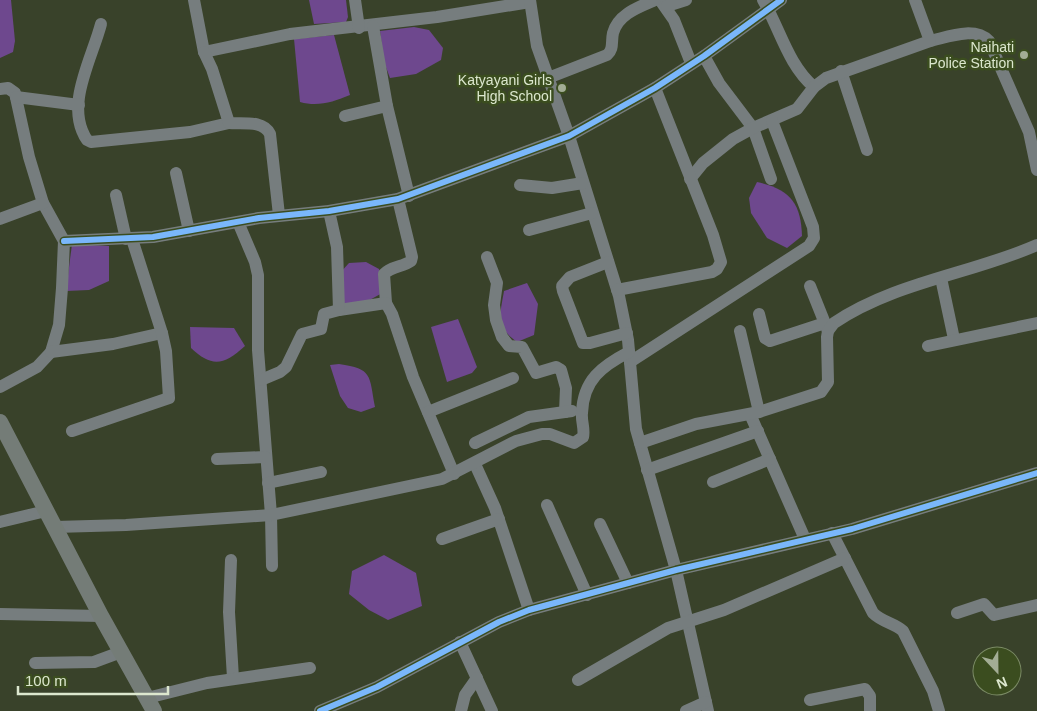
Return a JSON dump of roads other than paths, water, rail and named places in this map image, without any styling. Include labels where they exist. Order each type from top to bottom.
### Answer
[{"type":"main road","points":[[0,422],[101,616],[150,705]]},
{"type":"street","points":[[194,0],[204,52],[212,69],[229,123]]},
{"type":"street","points":[[355,0],[358,28]]},
{"type":"street","points":[[548,78],[607,55],[612,50],[613,33],[620,22],[634,9],[655,0]]},
{"type":"street","points":[[686,0],[664,3],[691,63]]},
{"type":"street","points":[[64,241],[129,239],[189,231],[279,215],[329,211],[404,197],[569,136],[654,88],[704,56],[766,5],[781,0]]},
{"type":"street","points":[[914,0],[930,41]]},
{"type":"street","points":[[204,52],[290,34],[373,26],[465,6],[530,1],[538,46],[569,136],[617,290],[627,333],[636,429],[676,570],[707,707],[686,711]]},
{"type":"street","points":[[766,5],[803,78],[814,87]]},
{"type":"street","points":[[101,24],[79,92],[82,132],[87,140],[90,142],[190,132],[229,123],[260,124],[267,128],[272,143],[279,215]]},
{"type":"street","points":[[373,26],[404,197],[412,257],[407,264],[387,270],[384,274],[386,303],[454,474]]},
{"type":"street","points":[[690,179],[717,150],[753,128],[772,121],[804,104],[814,87],[826,78],[841,71],[930,41],[973,33],[984,36],[989,41],[1029,132],[1037,170]]},
{"type":"street","points":[[704,56],[719,83],[753,128],[771,179]]},
{"type":"street","points":[[841,71],[867,150]]},
{"type":"street","points":[[617,290],[712,272],[720,266],[719,251],[654,88]]},
{"type":"street","points":[[0,89],[12,90],[16,97],[29,156],[43,202],[64,241],[59,325],[52,352],[37,367],[0,387]]},
{"type":"street","points":[[16,97],[79,105]]},
{"type":"street","points":[[345,116],[387,106]]},
{"type":"street","points":[[55,527],[126,526],[271,515],[425,483],[454,474],[516,441],[542,434],[550,434],[568,442],[578,442],[584,432],[582,411],[588,388],[601,368],[630,357],[809,246],[814,238],[813,227],[772,121]]},
{"type":"street","points":[[176,173],[189,231]]},
{"type":"street","points":[[520,185],[552,188],[583,183]]},
{"type":"street","points":[[72,431],[169,398],[166,351],[162,333],[129,239],[116,195]]},
{"type":"street","points":[[0,219],[43,202]]},
{"type":"street","points":[[329,211],[337,247],[339,310]]},
{"type":"street","points":[[529,230],[592,213]]},
{"type":"street","points":[[238,222],[255,262],[258,275],[258,350],[271,515],[272,566]]},
{"type":"street","points":[[759,314],[765,338],[770,342],[827,327],[886,296],[985,265],[1037,244]]},
{"type":"street","points":[[487,256],[496,283],[494,310],[502,337],[508,346],[522,347],[536,372],[556,367],[561,370],[566,388],[565,412]]},
{"type":"street","points":[[608,262],[566,279],[562,286],[563,291],[583,343],[590,343],[627,333]]},
{"type":"street","points":[[941,278],[954,339]]},
{"type":"street","points":[[640,443],[701,422],[755,413],[810,397],[826,388],[828,382],[827,327],[810,286]]},
{"type":"street","points":[[261,380],[286,367],[302,334],[321,329],[324,314],[386,303]]},
{"type":"street","points":[[928,346],[1037,323]]},
{"type":"street","points":[[740,331],[758,431],[805,539]]},
{"type":"street","points":[[52,352],[113,344],[162,333]]},
{"type":"street","points":[[428,412],[513,378]]},
{"type":"street","points":[[475,443],[529,417],[582,411]]},
{"type":"street","points":[[647,470],[758,431]]},
{"type":"street","points":[[217,458],[265,457]]},
{"type":"street","points":[[713,482],[770,459]]},
{"type":"street","points":[[474,464],[499,519],[529,610]]},
{"type":"street","points":[[268,483],[321,472]]},
{"type":"street","points":[[320,711],[376,687],[499,622],[529,610],[676,570],[832,533],[1037,473]]},
{"type":"street","points":[[546,505],[588,595]]},
{"type":"street","points":[[0,522],[46,511]]},
{"type":"street","points":[[442,539],[499,519]]},
{"type":"street","points":[[600,524],[628,584]]},
{"type":"street","points":[[832,533],[873,613],[879,619],[897,626],[902,631],[933,691],[939,711]]},
{"type":"street","points":[[578,680],[659,633],[688,623],[845,558]]},
{"type":"street","points":[[231,560],[229,612],[233,678]]},
{"type":"street","points":[[957,613],[984,604],[994,615],[1037,605]]},
{"type":"street","points":[[0,614],[101,616]]},
{"type":"street","points":[[460,642],[492,711]]},
{"type":"street","points":[[35,663],[94,662],[122,652]]},
{"type":"street","points":[[150,705],[184,688],[233,678],[310,668]]},
{"type":"street","points":[[461,711],[465,694],[477,678]]},
{"type":"street","points":[[810,700],[864,689],[870,696],[870,711]]},
{"type":"place","name":"Naihati Police Station","points":[[1024,55]]},
{"type":"place","name":"Katyayani Girls High School","points":[[562,88]]}]
